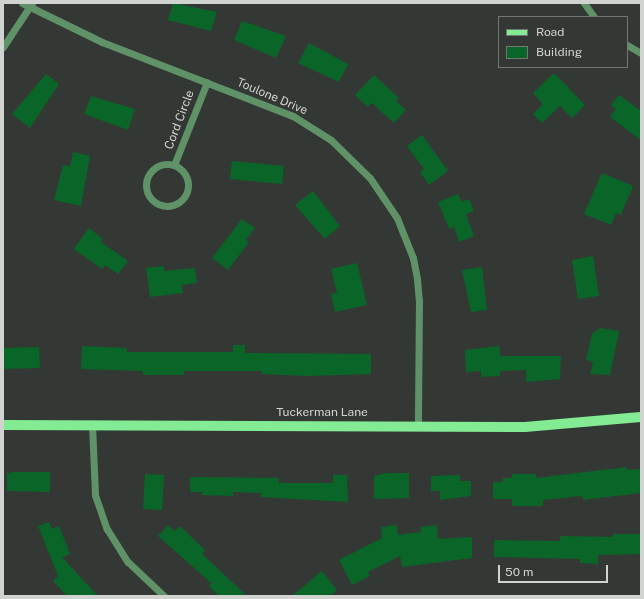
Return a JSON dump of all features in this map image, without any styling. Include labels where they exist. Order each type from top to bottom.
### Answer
[{"type":"main road","name":"Tuckerman Lane","points":[[3,425],[525,427],[641,417]]},
{"type":"street","name":"Toulone Drive","points":[[22,3],[102,42],[293,116],[331,140],[370,178],[397,218],[413,258],[420,301],[418,427]]},
{"type":"street","points":[[584,3],[593,16]]},
{"type":"street","points":[[3,47],[30,6]]},
{"type":"street","points":[[628,46],[641,53]]},
{"type":"street","name":"Cord Circle","points":[[174,165],[207,82]]},
{"type":"street","name":"Cord Circle","points":[[174,165],[187,179],[187,192],[173,205],[160,205],[150,197],[148,178],[155,168],[174,165]]},
{"type":"street","points":[[92,425],[92,472],[104,524],[128,562],[160,595]]},
{"type":"building","points":[[173,3],[217,12],[211,31],[168,20]]},
{"type":"building","points":[[242,21],[286,36],[276,58],[234,40]]},
{"type":"building","points":[[309,43],[348,64],[339,82],[298,63]]},
{"type":"building","points":[[554,73],[585,105],[572,118],[560,106],[542,123],[533,114],[543,104],[533,93]]},
{"type":"building","points":[[46,74],[59,84],[30,128],[12,114]]},
{"type":"building","points":[[374,75],[399,98],[396,101],[406,110],[394,123],[372,103],[368,107],[355,95]]},
{"type":"building","points":[[619,95],[641,111],[641,140],[610,117],[616,109],[611,105]]},
{"type":"building","points":[[91,96],[135,109],[128,130],[84,114]]},
{"type":"building","points":[[422,135],[448,171],[429,185],[420,172],[424,169],[407,146]]},
{"type":"building","points":[[73,152],[90,156],[81,206],[54,200],[63,165],[70,166]]},
{"type":"building","points":[[232,161],[284,166],[282,184],[230,179]]},
{"type":"building","points":[[602,173],[633,186],[621,215],[616,213],[611,225],[584,214]]},
{"type":"building","points":[[313,191],[340,226],[325,239],[295,205]]},
{"type":"building","points":[[458,194],[462,202],[469,199],[474,211],[466,214],[474,236],[459,242],[454,227],[449,229],[438,202]]},
{"type":"building","points":[[242,219],[255,228],[246,240],[249,242],[228,270],[212,258]]},
{"type":"building","points":[[89,228],[103,239],[101,242],[128,261],[118,274],[105,265],[102,269],[74,249]]},
{"type":"building","points":[[593,256],[599,296],[578,299],[572,260]]},
{"type":"building","points":[[357,263],[367,305],[335,312],[331,294],[337,293],[331,269]]},
{"type":"building","points":[[164,266],[164,271],[195,268],[197,283],[182,285],[183,293],[150,297],[146,268]]},
{"type":"building","points":[[482,267],[487,310],[471,312],[462,270]]},
{"type":"building","points":[[600,328],[619,331],[610,375],[590,374],[593,362],[586,360],[592,334]]},
{"type":"building","points":[[233,345],[245,345],[245,353],[371,354],[371,374],[308,376],[262,374],[262,371],[184,371],[184,375],[143,375],[143,371],[81,369],[82,346],[127,348],[127,352],[233,352]]},
{"type":"building","points":[[499,346],[500,356],[561,356],[560,379],[526,382],[526,370],[500,371],[500,376],[481,377],[481,371],[466,372],[465,350]]},
{"type":"building","points":[[39,347],[40,368],[3,369],[3,348]]},
{"type":"building","points":[[627,467],[627,470],[641,469],[641,493],[583,500],[582,496],[543,500],[543,506],[512,506],[512,499],[493,499],[493,482],[503,482],[503,478],[512,478],[512,474],[536,474],[536,478]]},
{"type":"building","points":[[50,472],[50,492],[7,491],[7,473]]},
{"type":"building","points":[[387,473],[409,473],[409,498],[374,499],[374,476]]},
{"type":"building","points":[[145,474],[164,475],[162,510],[143,509]]},
{"type":"building","points":[[333,475],[347,475],[348,502],[261,497],[261,493],[233,492],[233,496],[202,495],[202,492],[190,492],[190,477],[279,478],[279,483],[333,483]]},
{"type":"building","points":[[460,475],[460,481],[471,481],[471,496],[440,500],[440,491],[431,491],[431,476]]},
{"type":"building","points":[[49,522],[52,529],[59,526],[70,554],[62,557],[98,596],[67,596],[53,581],[58,576],[38,526]]},
{"type":"building","points":[[168,525],[174,531],[180,526],[205,550],[202,554],[247,596],[219,596],[209,586],[211,583],[158,536]]},
{"type":"building","points":[[397,525],[398,535],[421,532],[420,527],[437,525],[438,539],[472,537],[472,558],[402,567],[400,556],[368,572],[370,576],[352,585],[339,560],[382,538],[381,527]]},
{"type":"building","points":[[613,534],[641,534],[641,554],[598,555],[598,564],[580,563],[580,559],[494,557],[494,540],[560,541],[560,536],[613,537]]},
{"type":"building","points":[[322,571],[337,590],[330,596],[292,596]]}]
